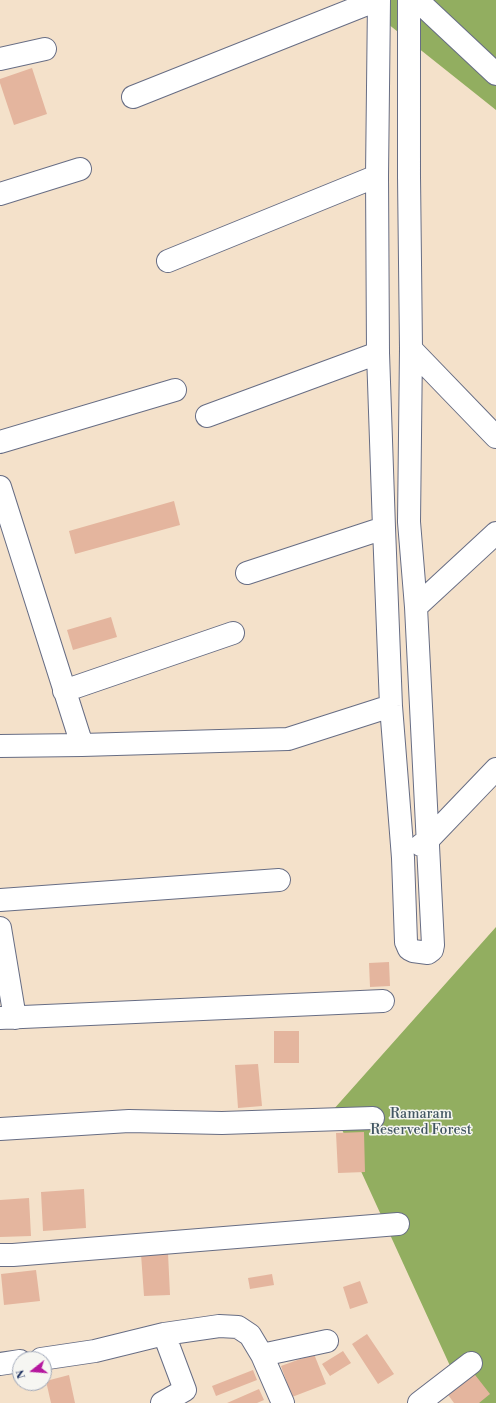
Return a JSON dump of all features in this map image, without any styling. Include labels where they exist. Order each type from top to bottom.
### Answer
[{"type":"street","points":[[133,97],[378,0],[378,354],[391,706],[403,858],[406,942],[409,949],[428,953],[432,950],[433,945],[416,607],[408,522],[411,349],[409,0]]},
{"type":"street","points":[[417,0],[496,74]]},
{"type":"street","points":[[0,59],[45,49]]},
{"type":"street","points":[[0,194],[80,169]]},
{"type":"street","points":[[168,261],[377,176]]},
{"type":"street","points":[[411,349],[496,437]]},
{"type":"street","points":[[206,416],[378,354]]},
{"type":"street","points":[[0,442],[176,390]]},
{"type":"street","points":[[2,498],[82,746]]},
{"type":"street","points":[[247,573],[384,528]]},
{"type":"street","points":[[416,607],[496,533]]},
{"type":"street","points":[[64,691],[233,633]]},
{"type":"street","points":[[0,746],[82,746],[288,739],[391,706]]},
{"type":"street","points":[[403,858],[428,840],[496,769]]},
{"type":"street","points":[[0,900],[279,880]]},
{"type":"street","points":[[0,928],[8,1018],[383,1001]]},
{"type":"street","points":[[0,1129],[129,1121],[222,1123],[373,1118]]},
{"type":"street","points":[[0,1255],[398,1224]]},
{"type":"street","points":[[52,1357],[95,1351],[164,1334],[219,1326],[238,1327],[250,1335],[262,1355],[283,1403]]},
{"type":"street","points":[[162,1403],[189,1396],[164,1334]]},
{"type":"street","points":[[262,1355],[327,1341]]},
{"type":"street","points":[[0,1364],[12,1362]]},
{"type":"street","points":[[419,1403],[471,1363]]},
{"type":"green space","points":[[379,0],[496,0],[496,110],[378,16]]},
{"type":"green space","name":"Ramaram Reserved Forest","points":[[496,927],[496,1403],[467,1403],[333,1110]]},
{"type":"building","points":[[32,68],[47,114],[14,125],[0,79]]},
{"type":"building","points":[[174,501],[180,525],[75,554],[69,531]]},
{"type":"building","points":[[111,617],[117,637],[73,650],[67,630]]},
{"type":"building","points":[[389,962],[390,986],[370,987],[369,963]]},
{"type":"building","points":[[274,1031],[299,1031],[299,1063],[274,1063]]},
{"type":"building","points":[[258,1064],[262,1106],[238,1108],[235,1065]]},
{"type":"building","points":[[364,1132],[365,1172],[338,1173],[336,1133]]},
{"type":"building","points":[[84,1189],[86,1228],[43,1231],[41,1192]]},
{"type":"building","points":[[29,1198],[31,1236],[0,1237],[0,1200]]},
{"type":"building","points":[[168,1253],[170,1295],[144,1296],[141,1254]]},
{"type":"building","points":[[36,1270],[40,1301],[4,1305],[1,1274]]},
{"type":"building","points":[[272,1274],[274,1285],[250,1289],[248,1278]]},
{"type":"building","points":[[360,1281],[368,1303],[350,1309],[343,1287]]},
{"type":"building","points":[[367,1334],[394,1374],[378,1384],[352,1344]]},
{"type":"building","points":[[343,1351],[351,1363],[330,1376],[322,1364]]},
{"type":"building","points":[[314,1354],[326,1384],[292,1397],[281,1366]]},
{"type":"building","points":[[253,1370],[257,1380],[216,1396],[212,1386]]},
{"type":"building","points":[[472,1371],[490,1394],[479,1403],[454,1403],[446,1392]]},
{"type":"building","points":[[69,1375],[75,1403],[51,1403],[48,1391],[52,1391],[52,1379]]},
{"type":"building","points":[[259,1389],[264,1400],[257,1403],[227,1403]]}]
